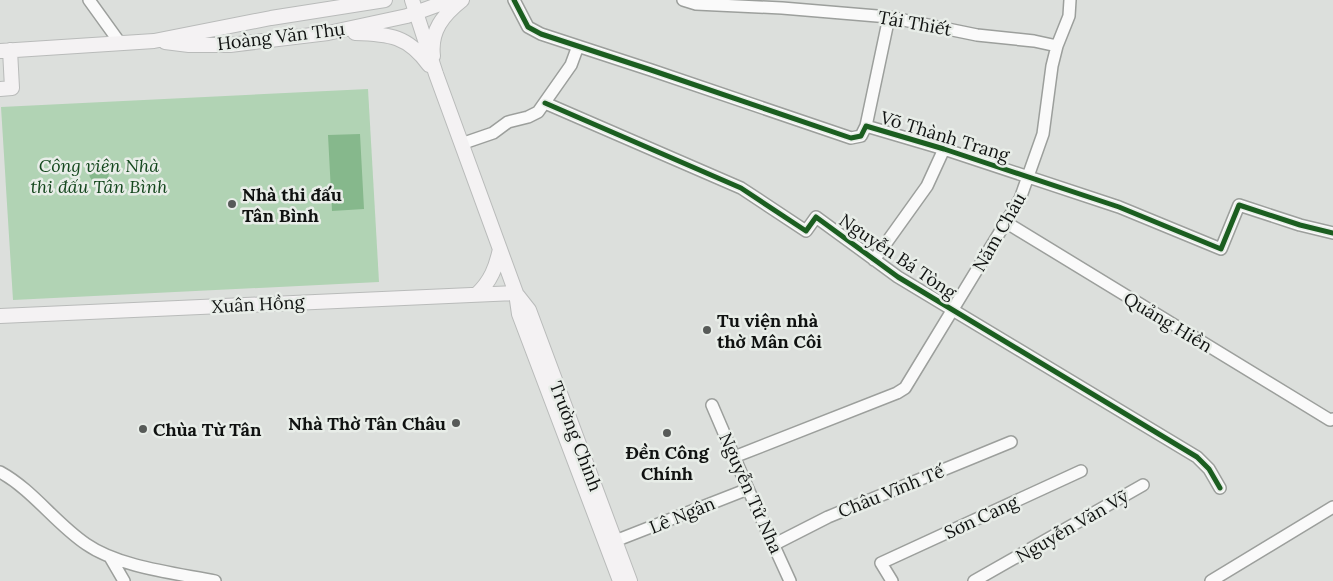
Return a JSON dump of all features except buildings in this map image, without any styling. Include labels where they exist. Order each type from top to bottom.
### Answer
[{"type":"main road","points":[[336,8],[352,0]]},
{"type":"main road","name":"Hoàng Văn Thụ","points":[[5,50],[154,41],[271,18],[385,0]]},
{"type":"main road","name":"Trường Chinh","points":[[401,0],[412,10],[516,293],[519,314],[616,541],[622,579]]},
{"type":"main road","name":"Hoàng Văn Thụ","points":[[154,41],[189,46],[230,45],[328,33],[451,0]]},
{"type":"main road","points":[[436,74],[433,50],[435,34],[442,19],[462,0]]},
{"type":"main road","points":[[328,33],[374,34],[396,37],[414,47],[436,74]]},
{"type":"main road","points":[[5,50],[6,88]]},
{"type":"main road","points":[[477,294],[493,275],[500,249]]},
{"type":"main road","name":"Xuân Hồng","points":[[0,316],[516,293]]},
{"type":"main road","name":"Trường Chinh","points":[[565,421],[622,579]]},
{"type":"street","points":[[89,0],[120,43]]},
{"type":"street","name":"Võ Thành Trang","points":[[514,0],[525,22],[534,32],[851,138],[861,136],[866,126],[944,149],[1119,207],[1222,249],[1239,206],[1333,233]]},
{"type":"street","name":"Tái Thiết","points":[[683,0],[696,4],[889,16],[976,35],[1034,41],[1057,46]]},
{"type":"street","name":"Năm Châu","points":[[734,457],[901,391],[908,383],[1017,206],[1043,134],[1052,66],[1057,46],[1069,16],[1070,0]]},
{"type":"street","points":[[866,126],[889,16]]},
{"type":"street","points":[[461,144],[493,133],[508,122],[534,114],[545,103],[571,65],[578,46]]},
{"type":"street","name":"Nguyễn Bá Tòng","points":[[545,103],[742,188],[806,231],[816,217],[874,260],[1197,457],[1209,469],[1220,488]]},
{"type":"street","points":[[874,260],[927,186],[944,149]]},
{"type":"street","name":"Quảng Hiền","points":[[1007,223],[1332,419]]},
{"type":"street","name":"Nguyễn Tử Nha","points":[[712,405],[790,581]]},
{"type":"street","name":"Châu Vĩnh Tế","points":[[773,545],[828,517],[1011,442]]},
{"type":"street","name":"Sơn Cang","points":[[887,580],[881,563],[1081,471]]},
{"type":"street","points":[[0,472],[21,486],[79,539],[93,549],[132,564],[215,581]]},
{"type":"street","name":"Nguyễn Văn Vỹ","points":[[974,581],[1143,486]]},
{"type":"street","name":"Lê Ngân","points":[[616,541],[748,489]]},
{"type":"street","points":[[1211,581],[1333,507]]},
{"type":"street","points":[[110,557],[124,581]]},
{"type":"green space","name":"Công viên Nhà thi đấu Tân Bình","points":[[368,89],[379,282],[13,300],[1,107]]},
{"type":"shaded area","points":[[360,134],[364,209],[332,211],[328,135]]},
{"type":"shaded area","points":[[99,163],[106,166],[109,173],[106,180],[99,183],[92,180],[89,173],[92,166]]},
{"type":"cycle path","points":[[514,0],[528,27],[541,34],[851,138],[861,136],[866,126],[944,149],[1119,207],[1221,249],[1239,205],[1300,225],[1333,233]]},
{"type":"cycle path","points":[[545,103],[741,188],[806,231],[816,217],[898,277],[1197,457],[1209,469],[1220,488]]},
{"type":"place","name":"Nhà thi đấu Tân Bình","points":[[232,204]]},
{"type":"place","name":"Tu viện nhà thờ Mân Côi","points":[[707,330]]},
{"type":"place","name":"Nhà Thờ Tân Châu","points":[[456,423]]},
{"type":"place","name":"Chùa Từ Tân","points":[[143,429]]},
{"type":"place","name":"Đền Công Chính","points":[[667,433]]}]
